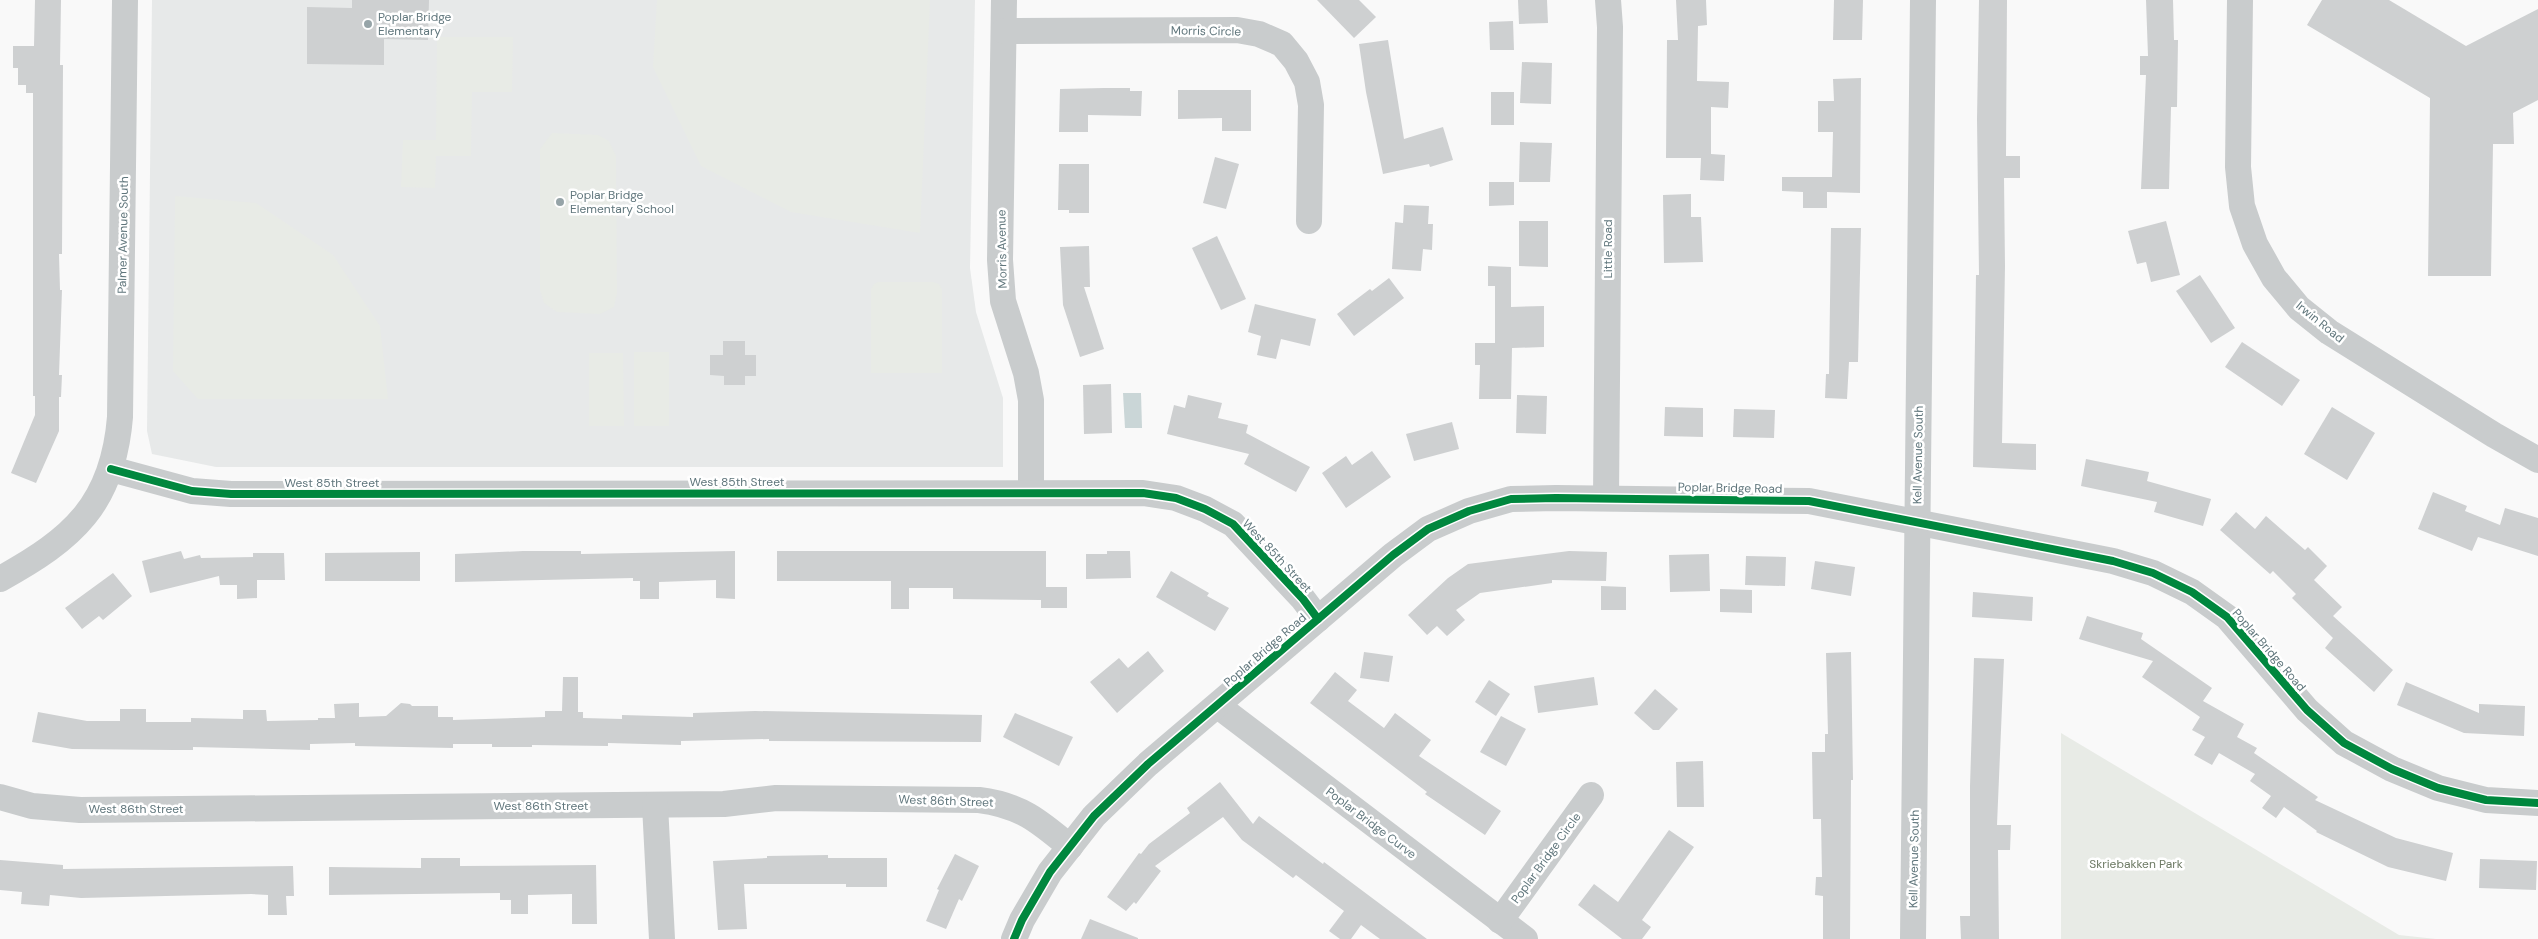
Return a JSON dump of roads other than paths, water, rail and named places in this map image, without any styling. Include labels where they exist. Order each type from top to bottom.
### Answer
[{"type":"street","name":"Palmer Avenue South","points":[[0,579],[32,562],[63,539],[80,522],[98,496],[111,469],[118,445],[120,417],[125,0]]},
{"type":"street","name":"Morris Avenue","points":[[1004,0],[1000,260],[1004,301],[1026,373],[1031,400],[1031,493]]},
{"type":"street","name":"Little Road","points":[[1606,498],[1610,27],[1608,0]]},
{"type":"street","name":"Kell Avenue South","points":[[1913,939],[1923,0]]},
{"type":"street","name":"Irwin Road","points":[[2240,0],[2238,168],[2242,206],[2255,244],[2274,278],[2299,308],[2329,332],[2494,435],[2538,460]]},
{"type":"street","name":"Morris Circle","points":[[1004,31],[1237,30],[1259,34],[1282,44],[1308,82],[1311,106],[1309,221]]},
{"type":"street","name":"West 85th Street","points":[[111,469],[192,491],[230,494],[1143,493],[1176,498],[1205,509],[1233,524],[1303,599],[1318,619]]},
{"type":"street","name":"Poplar Bridge Road","points":[[1014,939],[1022,920],[1050,872],[1094,816],[1148,764],[1393,555],[1428,529],[1469,511],[1511,499],[1606,498],[1809,502],[2113,562],[2153,573],[2192,592],[2227,617],[2307,710],[2344,743],[2392,769],[2438,788],[2486,800],[2538,803]]},
{"type":"street","name":"Poplar Bridge Curve","points":[[1218,706],[1525,939]]},
{"type":"street","name":"Poplar Bridge Circle","points":[[1500,921],[1591,795]]},
{"type":"street","name":"West 86th Street","points":[[0,797],[32,806],[80,810],[724,804],[776,798],[979,800],[1001,803],[1021,810],[1040,822],[1070,847]]},
{"type":"street","points":[[655,805],[662,939]]},
{"type":"place","name":"Poplar Bridge Elementary","points":[[368,24]]},
{"type":"place","name":"Poplar Bridge Elementary School","points":[[560,202]]},
{"type":"park label","name":"Skriebakken Park","points":[[2136,864]]}]
